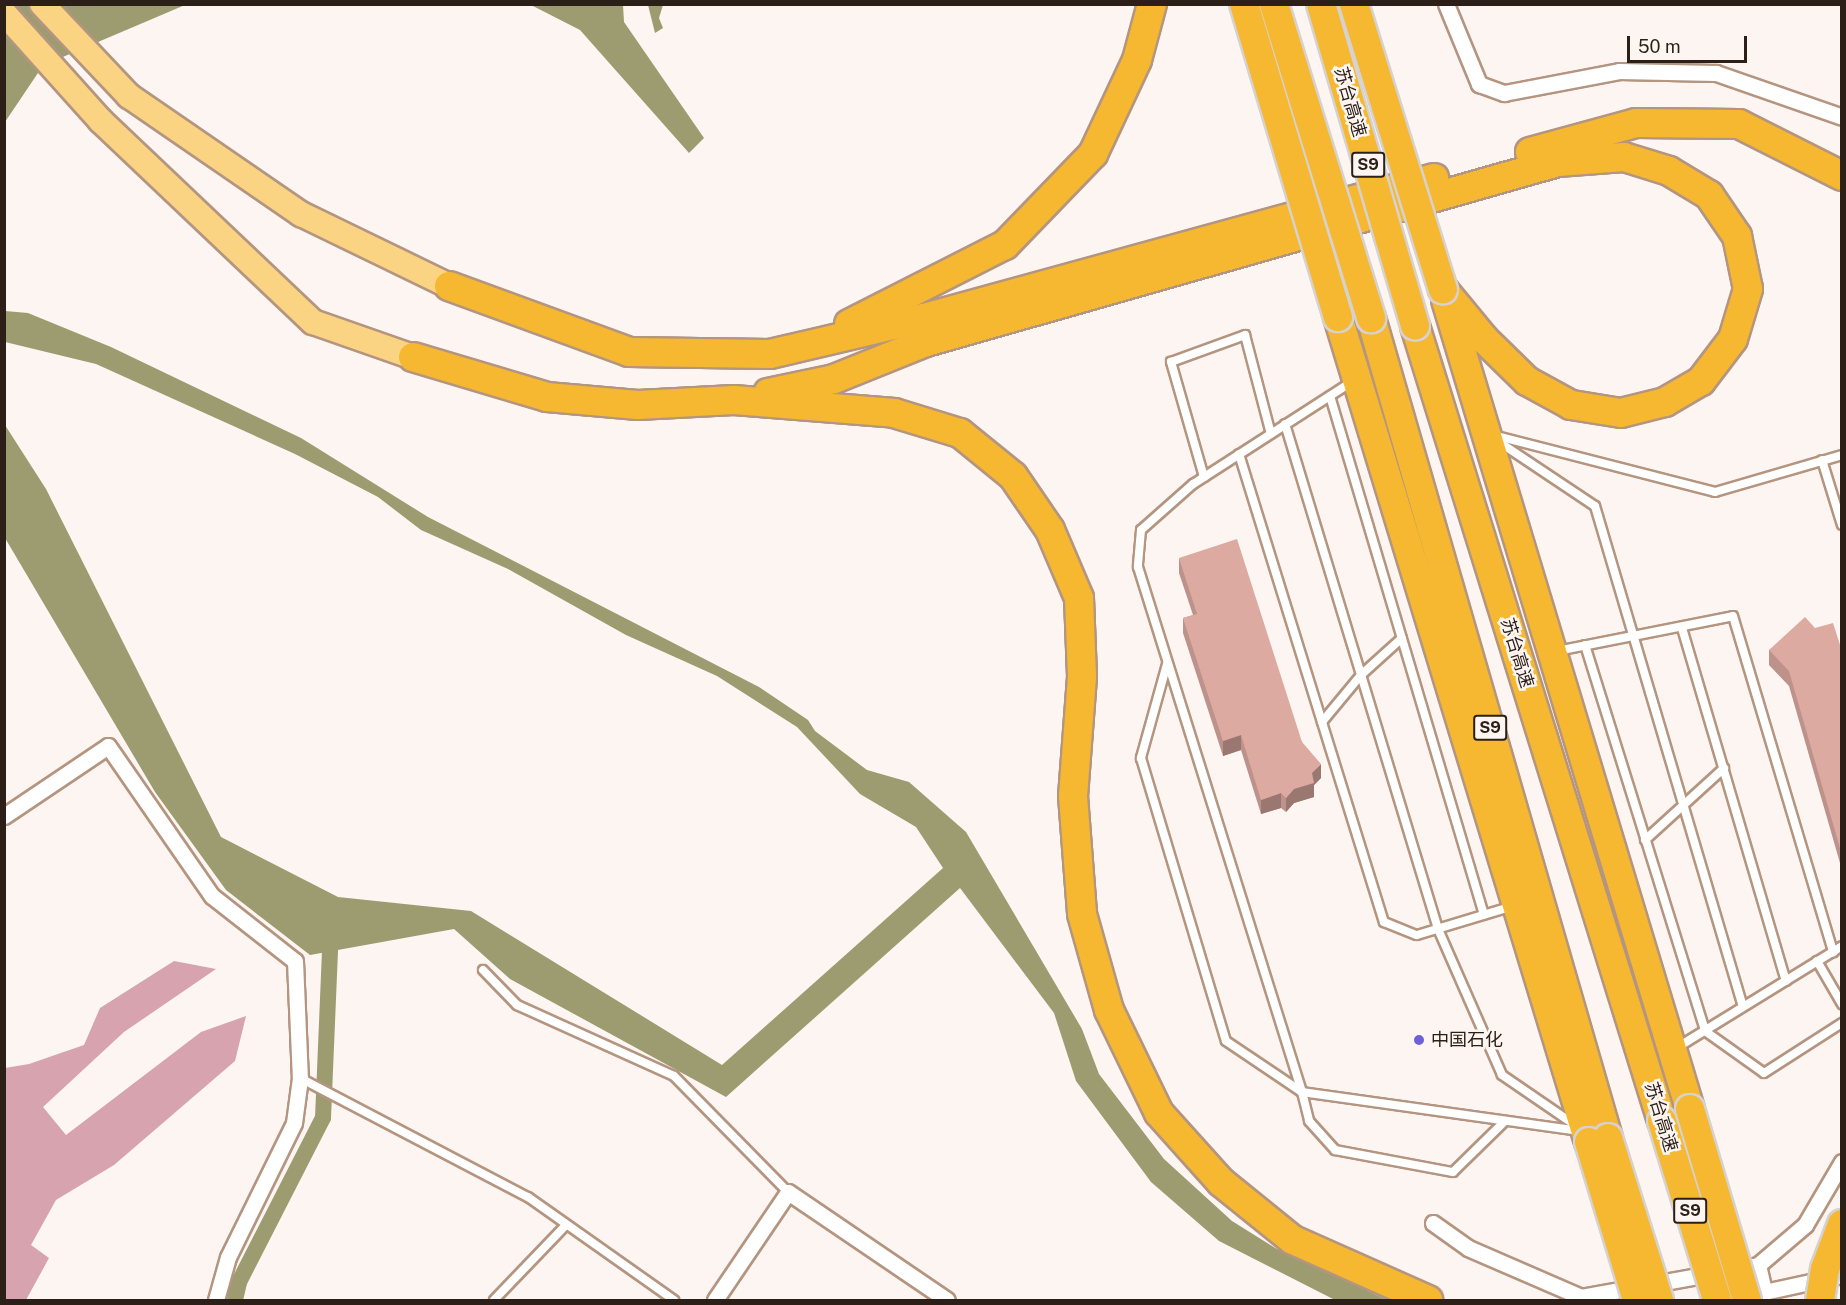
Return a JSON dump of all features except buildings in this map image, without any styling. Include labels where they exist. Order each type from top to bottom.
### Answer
[{"type":"highway","points":[[804,346],[1005,245],[1093,154],[1137,60],[1152,4]]},
{"type":"highway","points":[[1244,4],[1517,905],[1594,1137],[1637,1300]]},
{"type":"highway","name":"S9","points":[[1275,4],[1371,318],[1594,1137],[1659,1300]]},
{"type":"highway","name":"苏台高速","points":[[1321,4],[1415,326],[1717,1300]]},
{"type":"highway","points":[[1354,4],[1443,290],[1747,1300]]},
{"type":"highway","points":[[449,286],[629,352],[770,354],[924,318],[1636,123],[1739,124],[1842,176]]},
{"type":"highway","points":[[734,400],[834,379],[926,342],[1558,162],[1624,157],[1669,171],[1708,195],[1737,237],[1748,290],[1733,339],[1701,381],[1665,402],[1621,412],[1571,405],[1527,381],[1484,339],[1443,290]]},
{"type":"highway","points":[[413,357],[547,397],[638,405],[734,400],[894,413],[960,433],[1013,476],[1050,530],[1079,598],[1082,677],[1074,807],[1082,914],[1109,1010],[1159,1113],[1221,1182],[1293,1240],[1428,1300]]},
{"type":"highway","points":[[1820,1300],[1825,1269],[1842,1224]]},
{"type":"main road","points":[[42,4],[129,96],[301,214],[449,286]]},
{"type":"main road","points":[[4,13],[101,122],[224,241],[313,322],[413,357]]},
{"type":"street","points":[[1446,4],[1479,84],[1504,93],[1619,70],[1716,73],[1842,117]]},
{"type":"street","points":[[4,816],[108,746],[212,896],[295,961],[300,1078],[294,1123],[228,1257],[216,1300]]},
{"type":"street","points":[[1433,1222],[1468,1248],[1581,1297],[1758,1265],[1805,1225],[1842,1162]]},
{"type":"street","points":[[715,1300],[788,1192],[947,1300]]},
{"type":"street","points":[[1758,1265],[1764,1292],[1842,1275]]},
{"type":"lane","points":[[1204,477],[1171,362],[1245,335],[1271,434]]},
{"type":"lane","points":[[1357,378],[1204,477],[1141,530],[1138,567],[1302,1092],[1309,1121],[1335,1150],[1453,1172],[1504,1121]]},
{"type":"lane","points":[[1330,396],[1484,915]]},
{"type":"lane","points":[[1285,424],[1438,929],[1502,1075],[1594,1137]]},
{"type":"lane","points":[[1485,433],[1715,492],[1842,454]]},
{"type":"lane","points":[[1485,433],[1595,506],[1743,1007]]},
{"type":"lane","points":[[1239,454],[1384,922],[1417,935],[1517,905]]},
{"type":"lane","points":[[1822,460],[1842,525]]},
{"type":"lane","points":[[1551,653],[1633,634],[1682,628],[1733,616],[1833,952]]},
{"type":"lane","points":[[1682,628],[1786,981]]},
{"type":"lane","points":[[1322,722],[1361,675],[1402,638]]},
{"type":"lane","points":[[1585,645],[1705,1031],[1764,1073],[1842,1023]]},
{"type":"lane","points":[[1168,663],[1141,758],[1226,1041],[1302,1092],[1504,1121],[1594,1137]]},
{"type":"lane","points":[[1645,840],[1724,768]]},
{"type":"lane","points":[[1672,1051],[1842,946]]},
{"type":"lane","points":[[1817,961],[1842,1004]]},
{"type":"lane","points":[[483,970],[517,1005],[674,1076],[788,1192]]},
{"type":"lane","points":[[300,1078],[333,1093],[528,1197],[674,1300]]},
{"type":"lane","points":[[494,1300],[566,1225]]},
{"type":"shaded area","points":[[5,5],[185,5],[42,67],[5,122]]},
{"type":"shaded area","points":[[531,5],[623,5],[624,22],[704,138],[689,153],[580,30]]},
{"type":"shaded area","points":[[648,5],[663,5],[659,18],[663,28],[655,33]]},
{"type":"shaded area","points":[[5,311],[28,313],[111,347],[301,438],[428,517],[759,687],[808,720],[815,731],[867,770],[909,782],[966,832],[1082,1029],[1099,1074],[1164,1159],[1232,1221],[1277,1249],[1387,1300],[1335,1300],[1219,1241],[1151,1182],[1076,1081],[1054,1013],[960,888],[726,1097],[510,979],[454,929],[310,955],[226,890],[155,792],[5,538],[5,425],[46,489],[221,837],[338,897],[471,911],[722,1065],[943,868],[916,827],[860,794],[797,727],[717,676],[626,635],[508,569],[421,530],[378,497],[295,454],[96,364],[5,342]]},
{"type":"shaded area","points":[[174,961],[216,969],[124,1032],[43,1107],[66,1135],[201,1032],[246,1016],[235,1061],[114,1165],[56,1200],[31,1245],[49,1258],[26,1300],[5,1300],[5,1068],[29,1064],[84,1045],[100,1008]]},
{"type":"waterway","points":[[235,1300],[239,1282],[323,1118],[331,930]]},
{"type":"place","name":"中国石化","points":[[1419,1040]]}]
